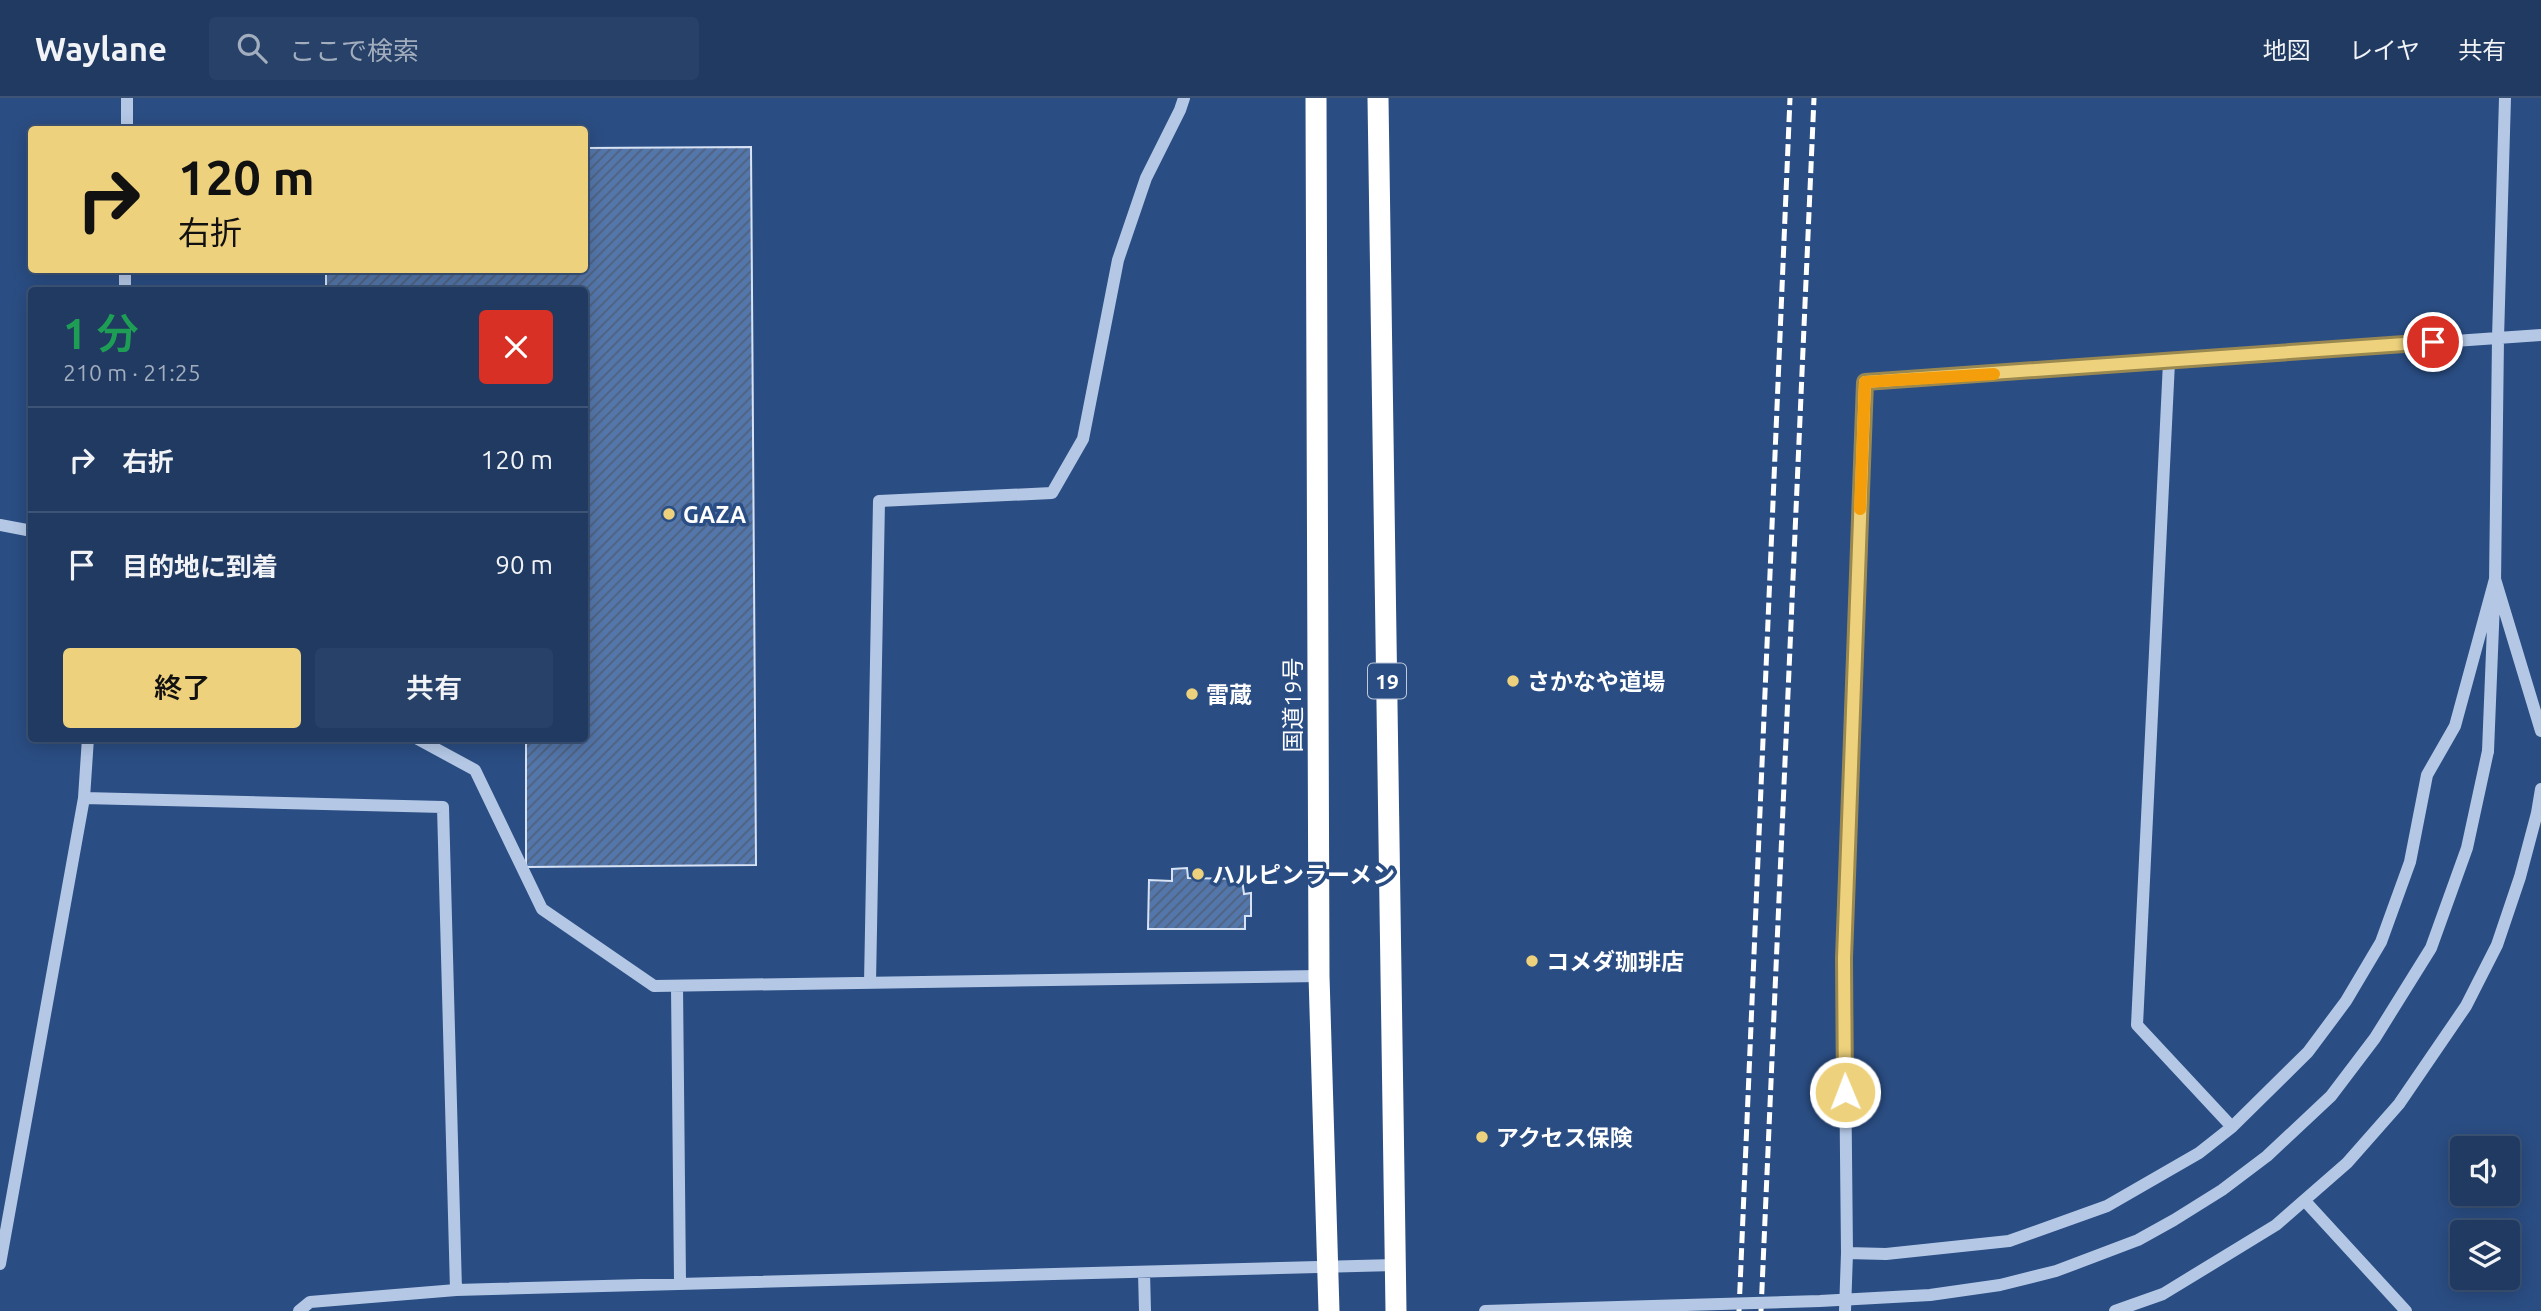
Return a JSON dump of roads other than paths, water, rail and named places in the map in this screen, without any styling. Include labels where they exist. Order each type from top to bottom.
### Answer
[{"type":"highway","name":"国道19号","points":[[1316,98],[1319,976],[1329,1311]]},
{"type":"highway","name":"19","points":[[1378,98],[1396,1311]]},
{"type":"street","points":[[127,98],[127,126]]},
{"type":"street","points":[[870,983],[879,501],[1052,493],[1083,439],[1118,260],[1146,178],[1184,98]]},
{"type":"street","points":[[1485,1311],[1820,1301],[1930,1295],[2000,1286],[2056,1271],[2099,1255],[2138,1240],[2174,1220],[2222,1190],[2267,1156],[2331,1096],[2375,1038],[2431,948],[2467,848],[2488,751],[2495,579],[2505,98]]},
{"type":"street","points":[[1844,1311],[1847,1253],[1844,958],[1865,382],[2541,335]]},
{"type":"street","points":[[2169,362],[2137,1026],[2232,1127]]},
{"type":"street","points":[[0,525],[28,530]]},
{"type":"street","points":[[2495,579],[2541,731]]},
{"type":"street","points":[[1847,1253],[1886,1254],[2009,1241],[2107,1206],[2199,1153],[2232,1127],[2308,1052],[2346,1001],[2381,942],[2410,862],[2427,775],[2455,726],[2495,579]]},
{"type":"street","points":[[0,1264],[84,798],[88,742]]},
{"type":"street","points":[[423,742],[475,770],[542,909],[653,986],[1319,976]]},
{"type":"street","points":[[2115,1311],[2163,1294],[2276,1225],[2347,1163],[2399,1104],[2466,1006],[2497,945],[2520,877],[2541,789]]},
{"type":"street","points":[[84,798],[443,807],[456,1290]]},
{"type":"street","points":[[677,986],[680,1282]]},
{"type":"street","points":[[2305,1201],[2406,1311]]},
{"type":"street","points":[[299,1311],[310,1302],[456,1290],[1395,1265]]},
{"type":"street","points":[[1143,1272],[1145,1311]]},
{"type":"railway","points":[[1739,1311],[1790,98]]},
{"type":"railway","points":[[1761,1311],[1814,98]]},
{"type":"place","name":"GAZA","points":[[669,514]]},
{"type":"place","name":"さかなや道場","points":[[1513,681]]},
{"type":"place","name":"雷蔵","points":[[1192,694]]},
{"type":"place","name":"ハルピンラーメン","points":[[1198,874]]},
{"type":"place","name":"コメダ珈琲店","points":[[1532,961]]},
{"type":"place","name":"アクセス保険","points":[[1482,1137]]}]
